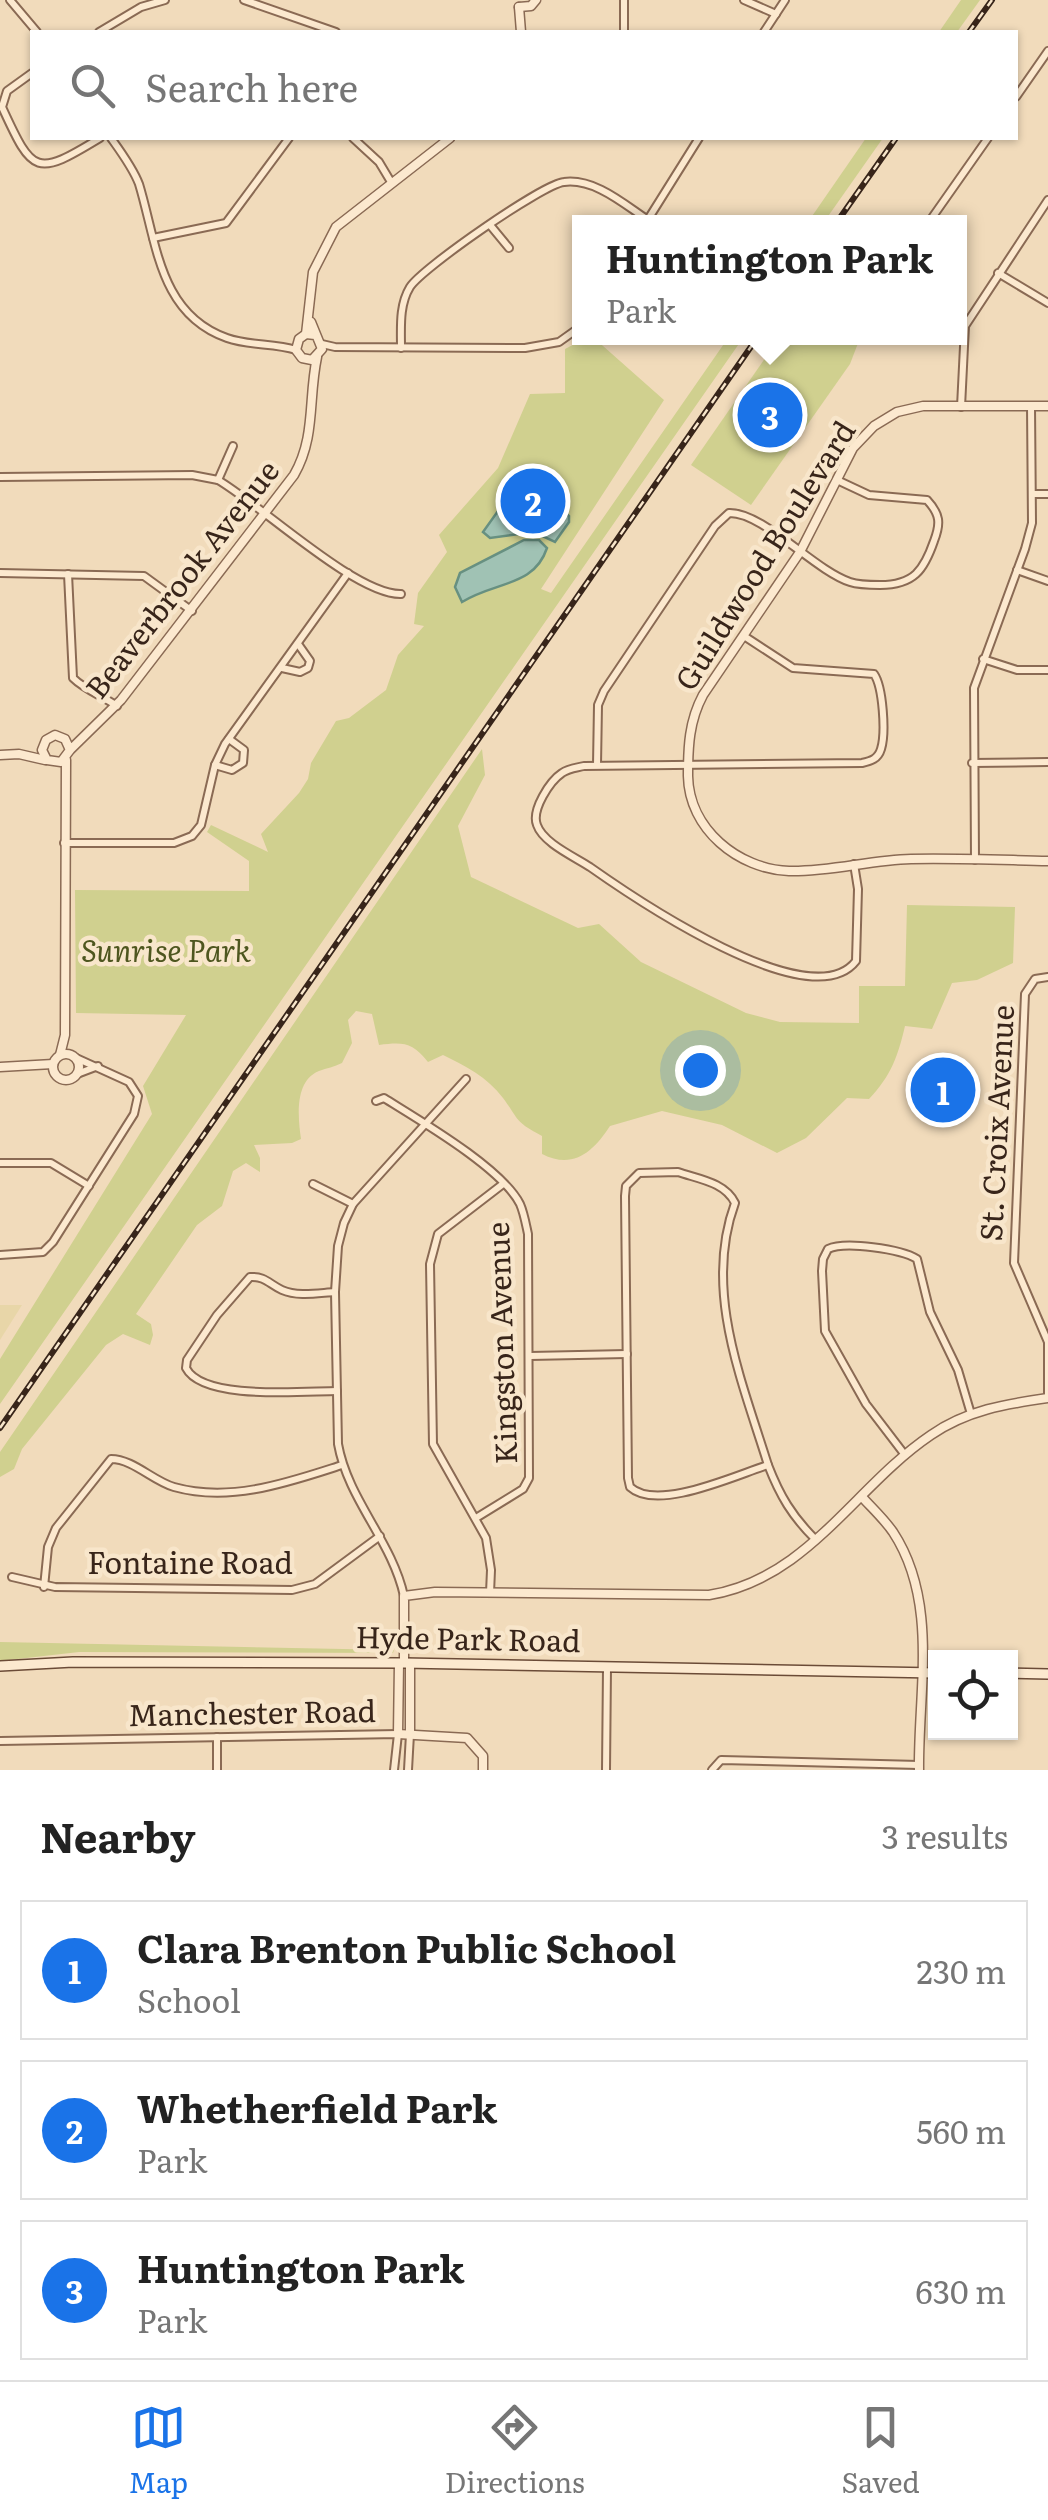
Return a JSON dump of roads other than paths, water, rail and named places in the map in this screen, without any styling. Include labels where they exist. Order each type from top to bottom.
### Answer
[{"type":"main road","name":"Hyde Park Road","points":[[0,1666],[73,1662],[404,1663],[928,1673]]},
{"type":"main road","points":[[1018,1674],[1048,1674]]},
{"type":"street","points":[[10,0],[35,30]]},
{"type":"street","points":[[102,30],[141,7],[165,0]]},
{"type":"street","points":[[244,0],[330,30]]},
{"type":"street","points":[[521,29],[519,5],[536,0]]},
{"type":"street","points":[[624,0],[624,30]]},
{"type":"street","points":[[744,0],[776,14]]},
{"type":"street","points":[[765,30],[785,0]]},
{"type":"street","points":[[1018,94],[1048,51]]},
{"type":"street","points":[[30,74],[8,90],[2,107],[25,155],[37,163],[50,164],[96,140]]},
{"type":"street","points":[[113,140],[137,179],[158,266],[168,287],[201,323],[226,338],[283,346],[312,360],[320,351],[335,347],[546,346],[572,331]]},
{"type":"street","points":[[152,238],[226,223],[288,140]]},
{"type":"street","points":[[355,140],[372,154],[391,182]]},
{"type":"street","points":[[299,354],[310,318],[313,272],[336,227],[447,140]]},
{"type":"street","points":[[651,215],[698,140]]},
{"type":"street","points":[[933,215],[987,140]]},
{"type":"street","points":[[401,348],[402,310],[411,286],[546,188],[564,182],[602,191],[638,215]]},
{"type":"street","points":[[967,319],[1048,200]]},
{"type":"street","points":[[490,225],[509,248]]},
{"type":"street","points":[[998,273],[1048,303]]},
{"type":"street","points":[[283,346],[306,336]]},
{"type":"street","points":[[306,336],[320,351]]},
{"type":"street","points":[[962,407],[963,345]]},
{"type":"street","name":"Beaverbrook Avenue","points":[[70,750],[117,706],[294,475],[309,442],[312,382],[320,351]]},
{"type":"street","name":"Beaverbrook Avenue","points":[[299,354],[312,382]]},
{"type":"street","points":[[974,860],[974,688],[1032,524],[1031,406]]},
{"type":"street","name":"Guildwood Boulevard","points":[[1048,406],[911,408],[886,417],[853,448],[800,552],[697,706],[688,764],[693,806],[711,836],[726,848],[772,869],[790,871],[912,859],[1048,861]]},
{"type":"street","points":[[218,480],[233,446]]},
{"type":"street","points":[[0,477],[192,475],[218,480],[348,573],[388,594],[401,594]]},
{"type":"street","points":[[597,765],[598,706],[604,691],[729,513],[751,518],[853,584],[910,581],[927,562],[940,524],[937,511],[927,500],[869,495],[837,480]]},
{"type":"street","points":[[1033,494],[1048,494]]},
{"type":"street","points":[[1017,570],[1048,580]]},
{"type":"street","points":[[0,573],[144,576],[192,611]]},
{"type":"street","points":[[64,843],[174,844],[192,836],[201,824],[215,765],[229,738],[348,573]]},
{"type":"street","points":[[68,574],[73,678],[117,706]]},
{"type":"street","points":[[744,636],[793,668],[874,674],[880,683],[882,747],[878,756],[862,763],[597,765],[569,769],[558,776],[535,814],[540,832],[649,908],[772,970],[793,974],[839,974],[850,970],[856,962],[858,889],[854,864]]},
{"type":"street","points":[[282,668],[300,672],[308,668],[310,661],[298,644]]},
{"type":"street","points":[[983,659],[1017,670],[1048,670]]},
{"type":"street","points":[[19,754],[50,737],[65,739],[70,750],[64,784],[65,1035],[54,1068]]},
{"type":"street","name":"Beaverbrook Avenue","points":[[65,739],[82,738]]},
{"type":"street","points":[[215,765],[232,770],[243,763],[244,750],[229,738]]},
{"type":"street","points":[[43,744],[64,784]]},
{"type":"street","points":[[0,754],[66,760]]},
{"type":"street","points":[[972,763],[1048,762]]},
{"type":"street","name":"St. Croix Avenue","points":[[1048,978],[1035,979],[1025,994],[1014,1263],[1045,1326],[1048,1398]]},
{"type":"street","points":[[65,1035],[79,1065],[77,1074]]},
{"type":"street","points":[[0,1254],[43,1252],[89,1186],[138,1103],[129,1082],[73,1056],[60,1056]]},
{"type":"street","points":[[0,1068],[54,1068],[66,1080],[98,1066]]},
{"type":"street","points":[[408,1770],[404,1596],[398,1570],[342,1465],[338,1246],[352,1204],[466,1080]]},
{"type":"street","name":"Kingston Avenue","points":[[376,1101],[384,1098],[504,1184],[520,1204],[528,1234],[530,1478],[523,1488],[476,1518]]},
{"type":"street","points":[[0,1163],[51,1162],[89,1186]]},
{"type":"street","points":[[768,1465],[672,1496],[646,1497],[636,1493],[628,1478],[626,1186],[639,1173],[678,1172],[721,1186],[735,1202],[722,1250],[725,1320],[768,1465],[786,1508],[815,1539]]},
{"type":"street","points":[[313,1184],[352,1204]]},
{"type":"street","points":[[490,1593],[490,1551],[476,1518],[433,1444],[430,1264],[438,1234],[504,1184]]},
{"type":"street","points":[[905,1455],[866,1404],[825,1330],[822,1259],[828,1249],[846,1245],[917,1258],[930,1312],[958,1370],[972,1414]]},
{"type":"street","points":[[336,1292],[294,1293],[261,1276],[250,1277],[217,1316],[187,1360],[186,1368],[197,1379],[240,1390],[338,1390]]},
{"type":"street","points":[[530,1356],[626,1354]]},
{"type":"street","points":[[404,1596],[435,1592],[728,1592],[772,1576],[934,1433],[972,1414],[1048,1398]]},
{"type":"street","points":[[44,1587],[48,1547],[56,1528],[111,1459],[127,1463],[156,1481],[191,1490],[256,1492],[342,1465]]},
{"type":"street","points":[[712,1770],[721,1760],[919,1767],[922,1673],[918,1592],[910,1563],[892,1530],[862,1496]]},
{"type":"street","name":"Fontaine Road","points":[[12,1577],[44,1587],[292,1590],[315,1584],[380,1536]]},
{"type":"street","points":[[394,1770],[404,1663]]},
{"type":"street","points":[[606,1770],[607,1668]]},
{"type":"street","name":"Manchester Road","points":[[0,1741],[410,1734],[467,1738],[483,1756],[484,1770]]},
{"type":"street","points":[[217,1737],[218,1770]]},
{"type":"railway","points":[[970,30],[992,0]]},
{"type":"railway","points":[[842,215],[895,140]]},
{"type":"railway","points":[[0,1428],[752,345]]},
{"type":"place","name":"Huntington Park","points":[[770,415]]},
{"type":"place","name":"Whetherfield Park","points":[[533,501]]},
{"type":"place","name":"Clara Brenton Public School","points":[[943,1090]]},
{"type":"park label","name":"Sunrise Park","points":[[166,952]]}]
